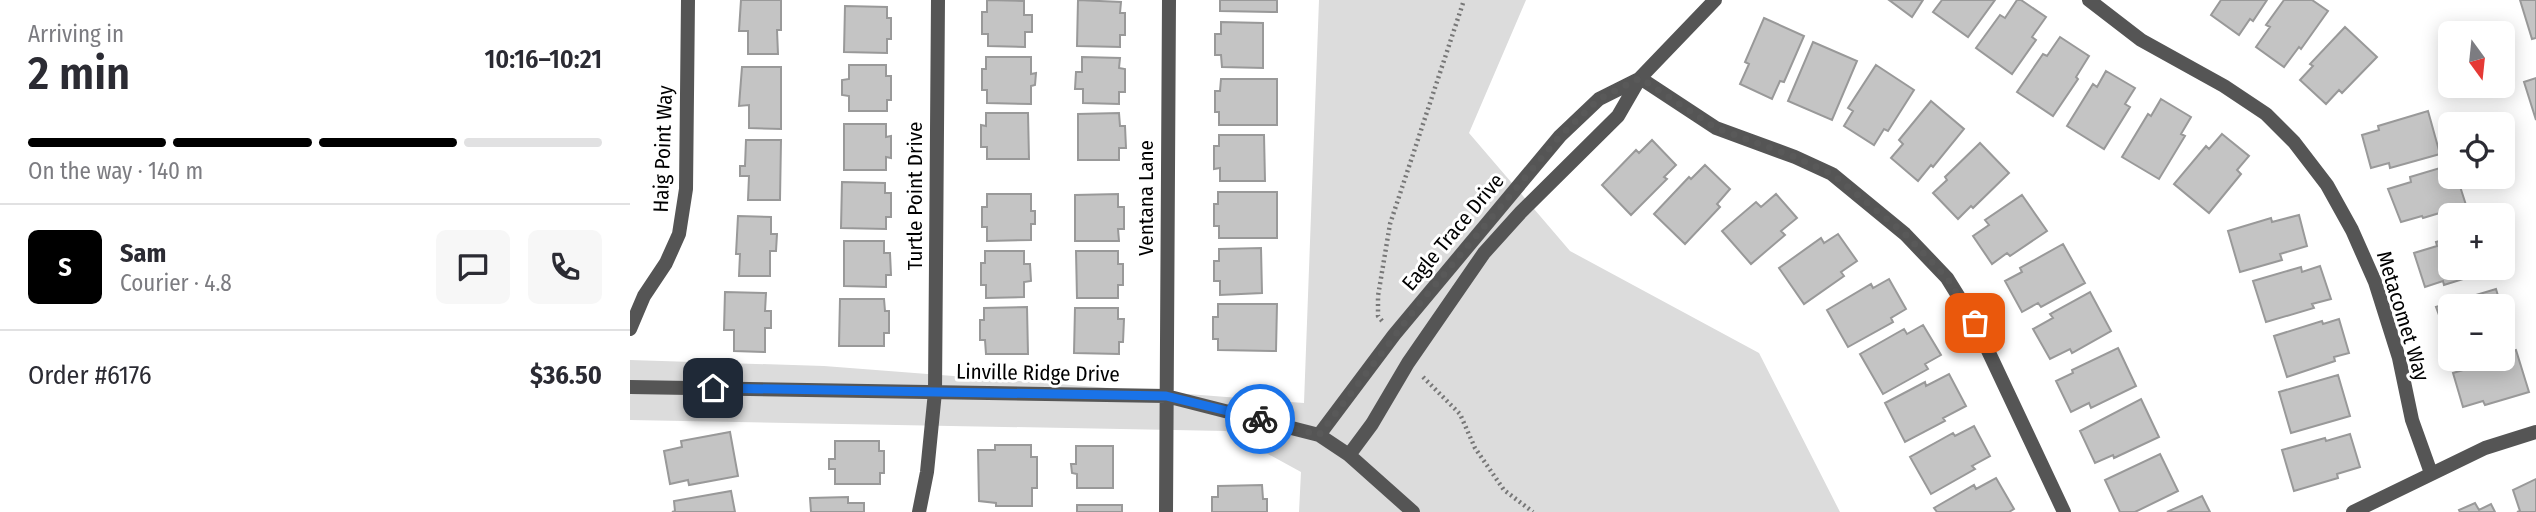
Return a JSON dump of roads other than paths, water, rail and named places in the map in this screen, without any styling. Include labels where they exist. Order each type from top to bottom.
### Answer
[{"type":"street","name":"Haig Point Way","points":[[630,329],[644,296],[666,263],[679,234],[686,189],[688,0]]},
{"type":"street","name":"Turtle Point Drive","points":[[919,512],[927,472],[935,392],[938,0]]},
{"type":"street","name":"Ventana Lane","points":[[1166,512],[1169,0]]},
{"type":"street","name":"Eagle Trace Drive","points":[[1349,455],[1484,253],[1521,212],[1618,116],[1640,78],[1714,0]]},
{"type":"street","name":"Metacomet Way","points":[[2089,0],[2141,40],[2224,86],[2266,114],[2294,142],[2327,185],[2352,230],[2375,282],[2399,358],[2412,420],[2431,473]]},
{"type":"street","name":"Eagle Trace Drive","points":[[1319,435],[1402,325],[1560,136],[1599,99],[1640,78]]},
{"type":"street","points":[[1640,78],[1716,128],[1795,157],[1832,174],[1905,234],[1947,278],[1975,323],[2064,512]]},
{"type":"street","name":"Linville Ridge Drive","points":[[630,387],[1166,396],[1319,435],[1349,455],[1413,512]]},
{"type":"street","points":[[2353,512],[2485,448],[2536,432]]}]
